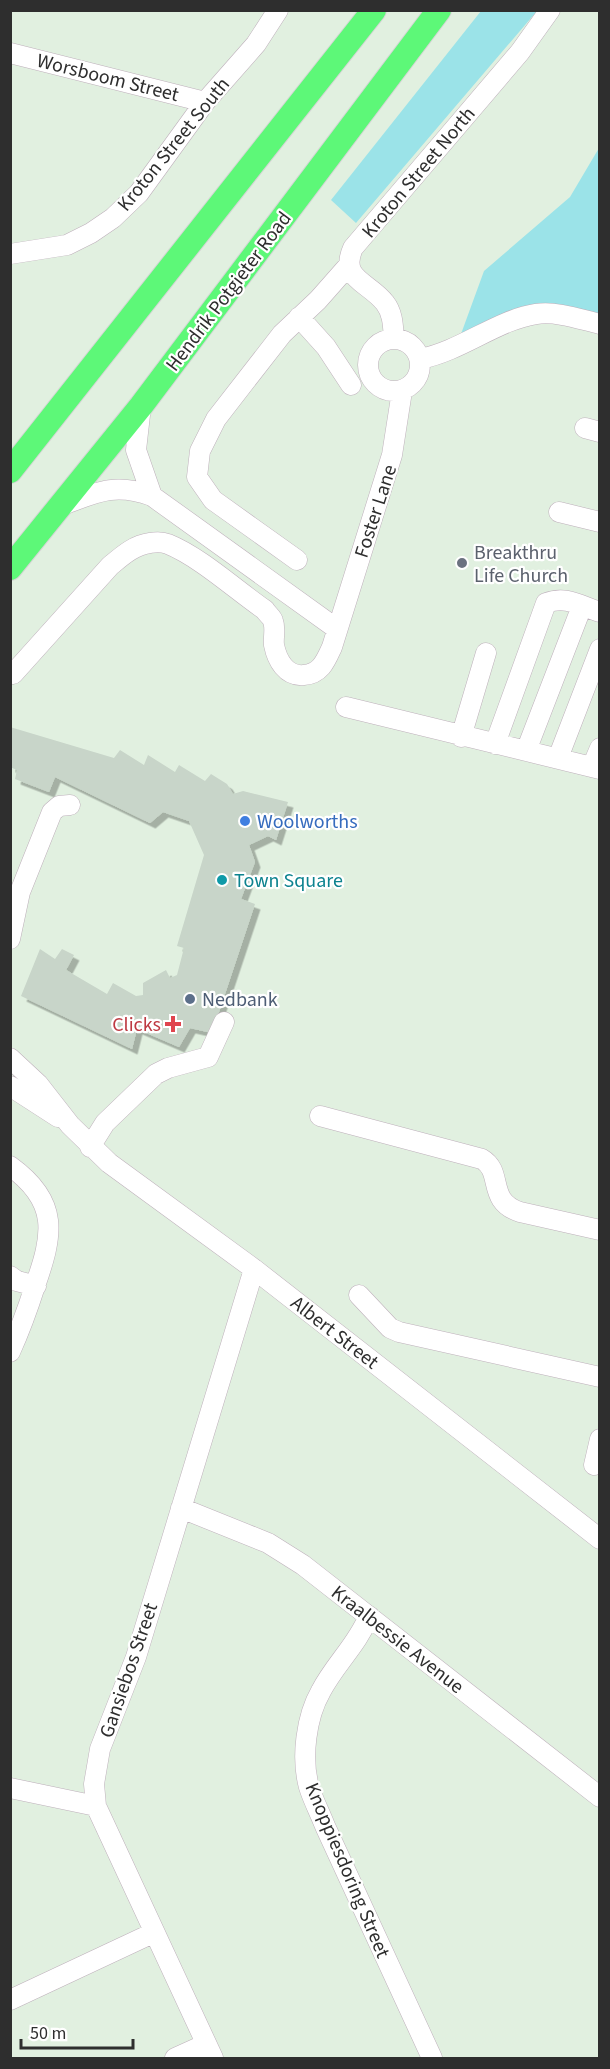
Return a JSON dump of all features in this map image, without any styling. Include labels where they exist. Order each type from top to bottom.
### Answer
[{"type":"main road","points":[[300,105],[321,63],[359,10]]},
{"type":"main road","points":[[10,471],[374,10]]},
{"type":"main road","name":"Hendrik Potgieter Road","points":[[10,568],[141,406],[440,10]]},
{"type":"street","name":"Kroton Street South","points":[[10,254],[67,245],[113,218],[139,193],[205,102],[256,44],[278,10]]},
{"type":"street","name":"Kroton Street North","points":[[297,560],[213,500],[197,477],[200,451],[216,419],[282,334],[318,300],[348,266],[353,248],[520,52],[550,10]]},
{"type":"street","name":"Worsboom Street","points":[[10,53],[205,102]]},
{"type":"street","points":[[348,266],[354,275],[385,302],[391,312],[394,339]]},
{"type":"street","points":[[420,359],[436,356],[535,314],[568,316],[600,324]]},
{"type":"street","points":[[299,317],[326,347],[351,385]]},
{"type":"street","points":[[394,339],[410,344],[420,359],[419,375],[409,387],[394,392],[378,386],[369,373],[368,365],[373,349],[386,340],[394,339]]},
{"type":"street","name":"Foster Lane","points":[[13,674],[111,566],[128,552],[152,542],[167,543],[194,559],[264,610],[273,620],[274,644],[283,668],[294,675],[317,672],[323,666],[332,647],[392,455],[402,391]]},
{"type":"street","points":[[141,406],[136,450],[152,496]]},
{"type":"street","points":[[59,506],[116,488],[135,489],[152,496],[337,628]]},
{"type":"street","points":[[559,512],[600,522]]},
{"type":"street","points":[[495,744],[546,603],[558,598],[571,601],[591,609],[526,751]]},
{"type":"street","points":[[558,758],[600,649]]},
{"type":"street","points":[[461,737],[486,653]]},
{"type":"street","points":[[346,707],[461,737],[596,768],[600,748]]},
{"type":"street","points":[[10,939],[20,892],[52,812],[59,806],[70,805]]},
{"type":"street","points":[[90,1147],[105,1123],[156,1074],[168,1068],[208,1057],[224,1022]]},
{"type":"street","name":"Albert Street","points":[[10,1058],[38,1084],[90,1147],[126,1177],[254,1269],[600,1539]]},
{"type":"street","name":"Albert Street","points":[[14,1090],[70,1125]]},
{"type":"street","points":[[320,1116],[482,1159],[490,1165],[502,1202],[508,1207],[520,1212],[600,1230]]},
{"type":"street","points":[[10,1166],[30,1182],[40,1197],[47,1213],[50,1230],[49,1245],[36,1286],[10,1352]]},
{"type":"street","name":"Gansiebos Street","points":[[209,2051],[96,1806],[94,1784],[100,1749],[136,1657],[254,1269]]},
{"type":"street","points":[[10,1276],[17,1281],[36,1286]]},
{"type":"street","points":[[359,1296],[390,1328],[399,1332],[600,1377]]},
{"type":"street","points":[[594,1465],[600,1439]]},
{"type":"street","name":"Kraalbessie Avenue","points":[[181,1508],[268,1543],[303,1565],[600,1797]]},
{"type":"street","name":"Knoppiesdoring Street","points":[[369,1616],[361,1635],[320,1691],[310,1718],[306,1771],[309,1787],[325,1826],[432,2058]]},
{"type":"street","points":[[10,1788],[96,1806]]},
{"type":"street","points":[[10,2000],[153,1933]]},
{"type":"street","points":[[175,2058],[209,2051]]},
{"type":"shaded area","points":[[481,11],[537,11],[356,223],[331,200]]},
{"type":"shaded area","points":[[599,148],[599,314],[461,334],[484,271],[570,197]]},
{"type":"building","name":"Town Square","points":[[10,727],[114,758],[120,750],[144,765],[148,755],[175,772],[179,765],[205,781],[211,774],[227,784],[233,794],[243,791],[288,802],[276,840],[268,836],[249,845],[255,862],[241,899],[255,904],[212,1033],[190,1028],[179,1047],[137,1029],[132,1049],[21,996],[40,949],[55,959],[62,949],[74,955],[66,970],[107,994],[113,983],[136,996],[143,995],[143,983],[166,970],[170,978],[177,975],[184,948],[177,946],[204,855],[189,821],[163,812],[150,823],[55,777],[49,792],[15,779],[17,770],[10,767]]},
{"type":"place","name":"Breakthru Life Church","points":[[462,563]]},
{"type":"place","name":"Woolworths","points":[[245,821]]},
{"type":"place","name":"Town Square","points":[[222,880]]},
{"type":"place","name":"Nedbank","points":[[190,999]]},
{"type":"place","name":"Clicks","points":[[173,1024]]}]
